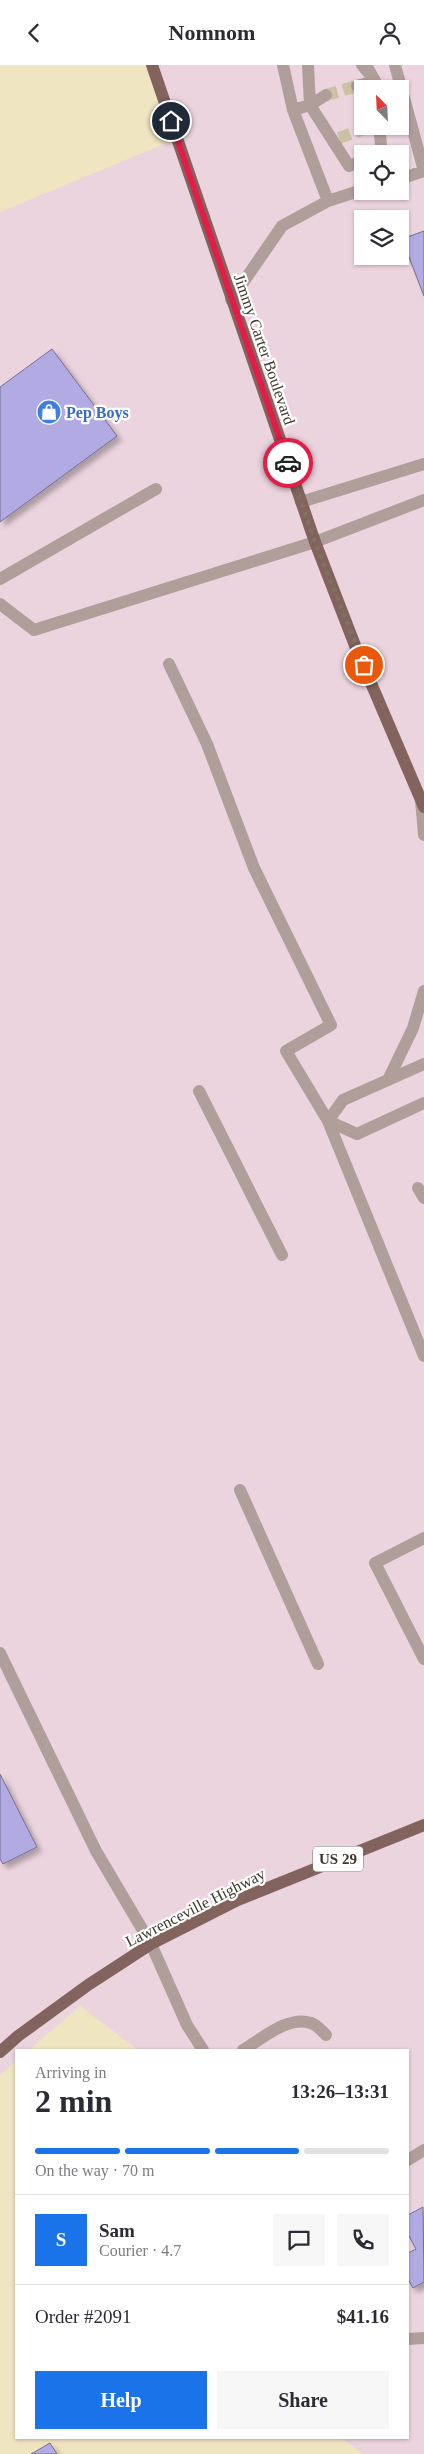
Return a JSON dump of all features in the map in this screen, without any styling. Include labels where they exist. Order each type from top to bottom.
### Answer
[{"type":"main road","name":"Jimmy Carter Boulevard","points":[[152,65],[315,542],[356,647],[422,803]]},
{"type":"main road","name":"Lawrenceville Highway","points":[[0,2052],[18,2036],[88,1985],[151,1944],[238,1900],[424,1825]]},
{"type":"lane","points":[[283,65],[293,111],[328,201]]},
{"type":"lane","points":[[308,65],[310,105],[349,166],[354,164]]},
{"type":"lane","points":[[315,65],[310,105],[339,138]]},
{"type":"lane","points":[[362,65],[371,80]]},
{"type":"lane","points":[[366,65],[372,80]]},
{"type":"lane","points":[[383,80],[396,70],[424,171],[409,176]]},
{"type":"lane","points":[[293,111],[310,105],[326,95]]},
{"type":"lane","points":[[231,300],[282,226],[328,201],[354,193]]},
{"type":"lane","points":[[301,501],[424,463]]},
{"type":"lane","points":[[0,579],[156,489]]},
{"type":"lane","points":[[0,604],[34,630],[315,542],[424,500]]},
{"type":"lane","points":[[169,664],[207,744],[254,868],[331,1025],[286,1051],[328,1121],[424,1356]]},
{"type":"lane","points":[[422,803],[424,835]]},
{"type":"lane","points":[[388,1080],[413,1028],[424,991]]},
{"type":"lane","points":[[328,1121],[343,1100],[424,1064]]},
{"type":"lane","points":[[199,1091],[282,1255]]},
{"type":"lane","points":[[328,1121],[357,1134],[421,1106]]},
{"type":"lane","points":[[240,1490],[318,1664]]},
{"type":"lane","points":[[424,1538],[375,1563],[424,1659]]},
{"type":"lane","points":[[0,1653],[96,1851],[151,1944],[187,2025],[202,2049]]},
{"type":"lane","points":[[245,2049],[285,2025],[300,2021],[313,2024],[326,2035]]},
{"type":"lane","points":[[409,2159],[424,2150]]},
{"type":"lane","points":[[409,2339],[424,2339]]},
{"type":"shaded area","points":[[153,65],[424,65],[424,2454],[363,2454],[342,2439],[409,2439],[409,2049],[137,2049],[80,2006],[30,2049],[15,2049],[15,2062],[0,2075],[0,212],[176,139]]},
{"type":"building","points":[[424,231],[424,296],[409,257],[409,236]]},
{"type":"building","name":"Pep Boys","points":[[52,349],[117,436],[0,522],[0,387]]},
{"type":"building","points":[[0,1774],[37,1847],[3,1864],[0,1859]]},
{"type":"building","points":[[423,2207],[424,2282],[413,2288],[409,2281],[409,2252],[416,2249],[409,2236],[409,2214]]},
{"type":"building","points":[[50,2443],[57,2454],[31,2454]]},
{"type":"tunnel","points":[[326,95],[354,87]]},
{"type":"tunnel","points":[[339,138],[354,133]]},
{"type":"way so far","points":[[288,463],[315,542],[364,665]]},
{"type":"place","name":"Pep Boys","points":[[49,412]]},
{"type":"route","points":[[171,121],[288,463]]}]
